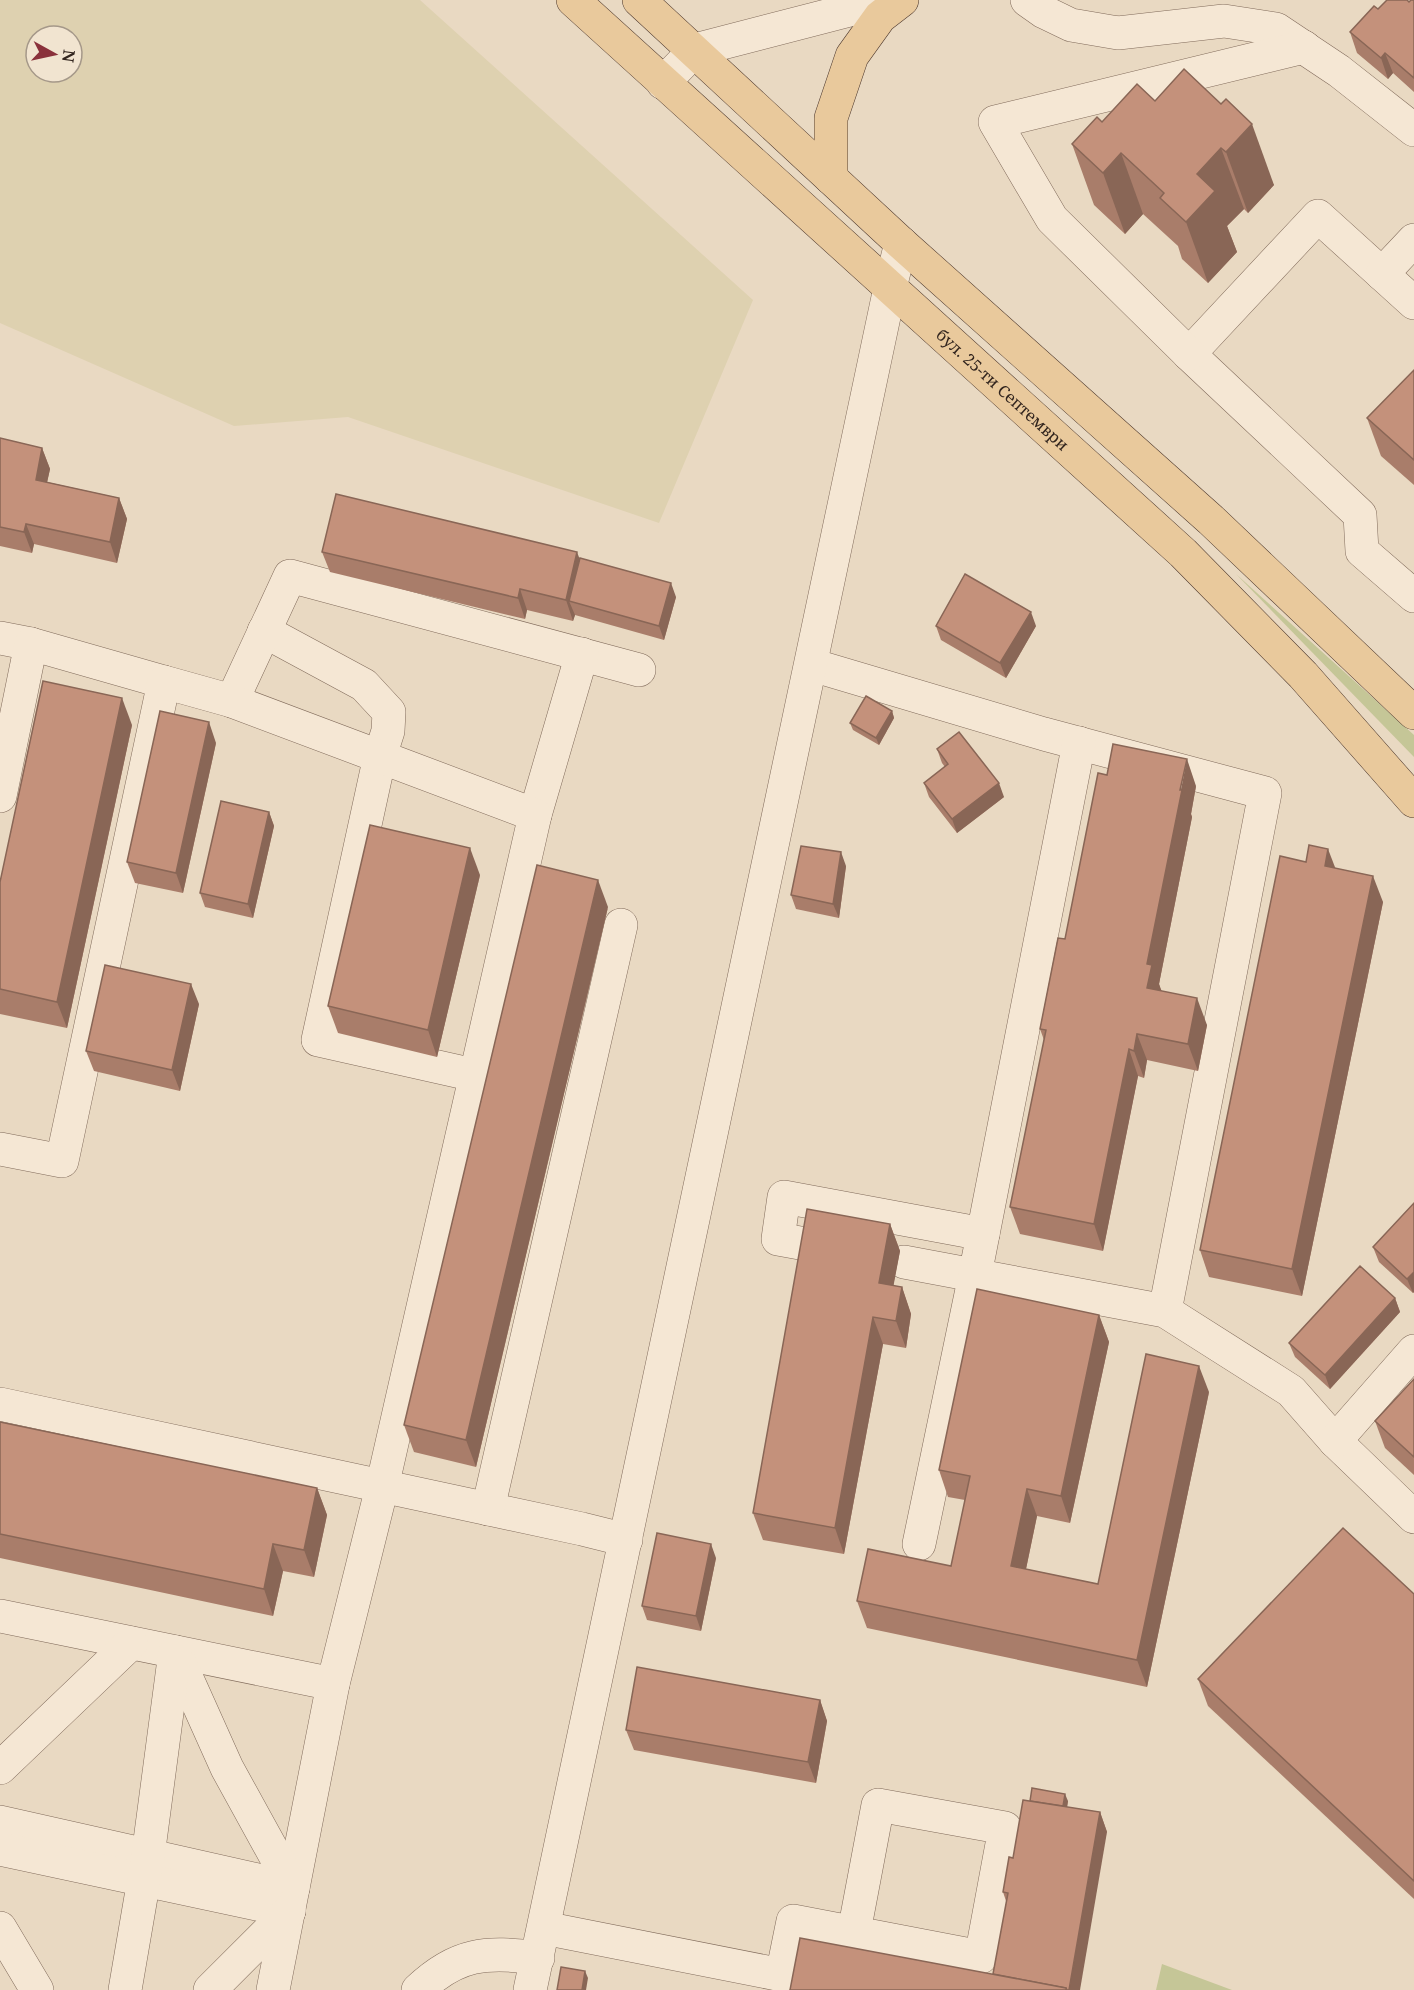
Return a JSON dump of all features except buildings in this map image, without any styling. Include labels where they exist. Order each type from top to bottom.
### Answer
[{"type":"main road","name":"бул. 25-ти Септември","points":[[573,0],[1183,553],[1303,675],[1414,801]]},
{"type":"main road","points":[[639,0],[901,243],[1211,520],[1414,712]]},
{"type":"main road","points":[[831,178],[831,118],[852,56],[880,17],[902,0]]},
{"type":"street","points":[[663,83],[695,50],[888,0]]},
{"type":"street","points":[[1027,0],[1044,12],[1071,25],[1106,31],[1129,32],[1224,21],[1276,29],[1339,71],[1414,130]]},
{"type":"street","points":[[1304,47],[995,122],[1052,219],[1189,354],[1360,515],[1362,551],[1414,596]]},
{"type":"street","points":[[1189,354],[1318,216],[1414,303]]},
{"type":"street","points":[[1383,274],[1414,240]]},
{"type":"street","points":[[530,1990],[901,243]]},
{"type":"street","points":[[231,701],[290,576],[639,670]]},
{"type":"street","points":[[264,631],[364,686],[389,712],[388,731],[380,756],[318,1040],[474,1075]]},
{"type":"street","points":[[0,795],[16,641],[231,701],[535,815]]},
{"type":"street","points":[[273,1990],[333,1684],[382,1487],[535,815],[582,654]]},
{"type":"street","points":[[812,665],[1079,743],[1265,793],[1165,1311]]},
{"type":"street","points":[[0,1149],[62,1161],[164,682]]},
{"type":"street","points":[[919,1544],[975,1275],[1079,743]]},
{"type":"street","points":[[488,1509],[621,925]]},
{"type":"street","points":[[811,1245],[778,1239],[784,1197],[983,1234]]},
{"type":"street","points":[[904,1262],[1165,1311],[1291,1391],[1335,1441],[1414,1517]]},
{"type":"street","points":[[1335,1441],[1414,1351]]},
{"type":"street","points":[[0,1404],[626,1540]]},
{"type":"street","points":[[0,1616],[333,1684]]},
{"type":"street","points":[[0,1768],[131,1643]]},
{"type":"street","points":[[125,1990],[146,1868],[175,1652]]},
{"type":"street","points":[[175,1652],[227,1768],[291,1899]]},
{"type":"street","points":[[418,1990],[449,1967],[468,1958],[541,1943],[782,1975],[793,1920],[981,1957],[1005,1828],[878,1805],[854,1932]]},
{"type":"street","points":[[0,1822],[146,1868]]},
{"type":"street","points":[[0,1850],[146,1868],[291,1899]]},
{"type":"street","points":[[210,1990],[291,1899]]},
{"type":"street","points":[[0,1928],[37,1990]]},
{"type":"shaded area","points":[[0,0],[420,0],[753,300],[659,523],[348,417],[234,426],[0,323]]},
{"type":"green space","points":[[1236,574],[1414,735],[1414,757]]},
{"type":"green space","points":[[1162,1964],[1232,1990],[1156,1990]]}]
